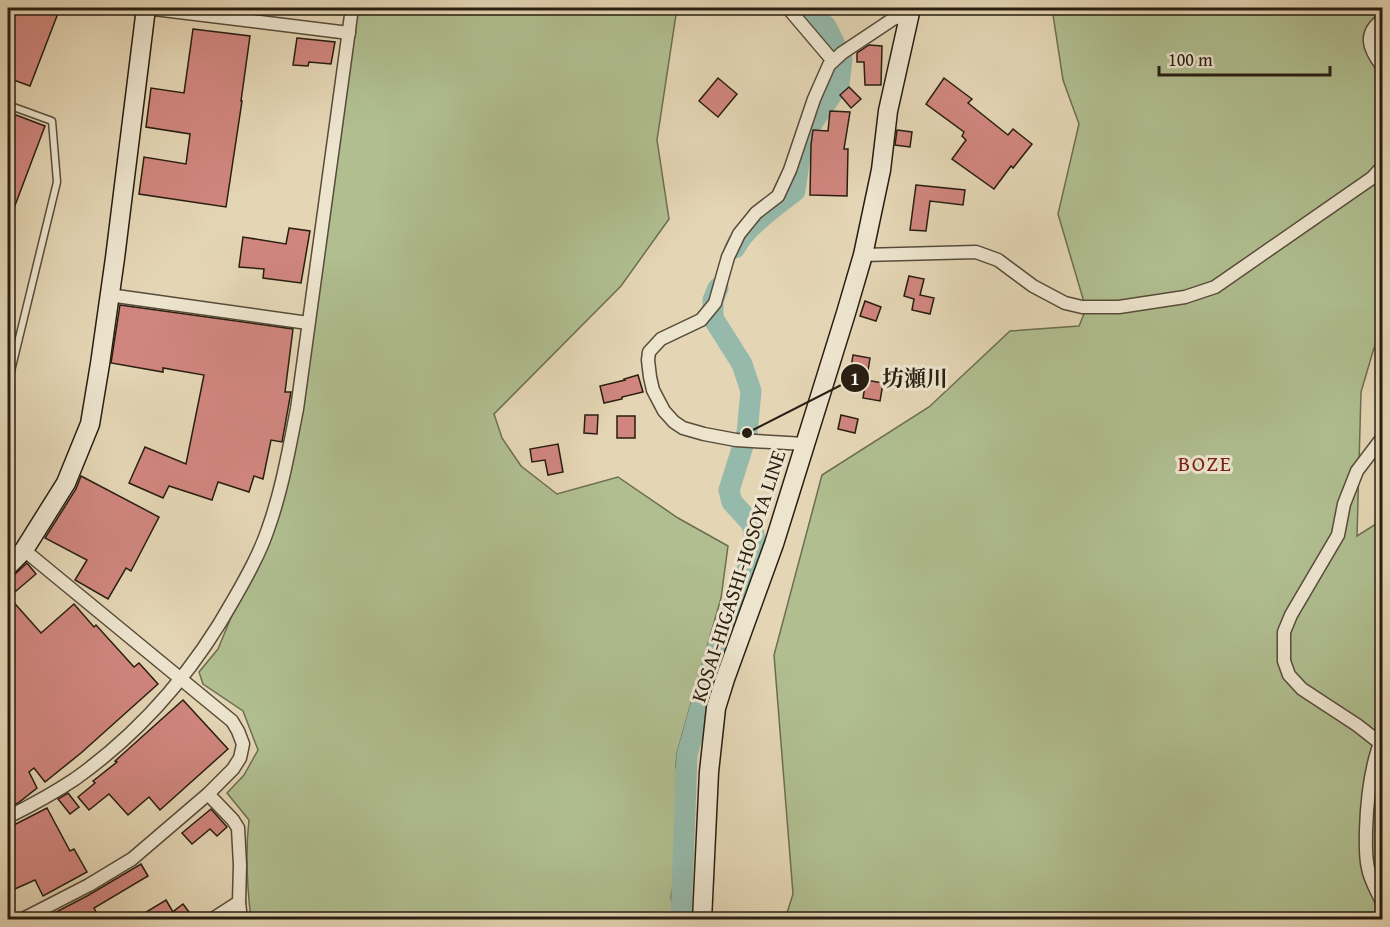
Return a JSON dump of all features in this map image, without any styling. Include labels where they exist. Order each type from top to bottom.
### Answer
[{"type":"main road","points":[[8,566],[24,550],[66,483],[90,424],[100,364],[146,8]]},
{"type":"main road","name":"KOSAI-HIGASHI-HOSOYA LINE","points":[[702,920],[709,772],[716,708],[774,544],[863,255],[881,170],[888,111],[910,11]]},
{"type":"street","points":[[146,8],[349,33]]},
{"type":"street","points":[[8,817],[74,779],[124,739],[181,679],[218,627],[251,568],[268,531],[287,462],[297,409],[352,8]]},
{"type":"street","points":[[788,8],[833,61]]},
{"type":"street","points":[[806,444],[736,440],[704,434],[674,423],[664,411],[653,390],[648,360],[649,352],[661,339],[701,320],[715,303],[728,257],[739,234],[756,213],[778,196],[829,65],[859,40],[893,18],[910,11]]},
{"type":"street","points":[[1383,20],[1373,27],[1369,37],[1372,49],[1383,66]]},
{"type":"street","points":[[863,255],[976,252],[998,260],[1033,286],[1065,303],[1082,308],[1119,308],[1185,297],[1215,287],[1372,178],[1383,167]]},
{"type":"street","points":[[109,295],[308,323]]},
{"type":"street","points":[[1383,438],[1357,471],[1344,504],[1338,535],[1291,615],[1284,632],[1284,661],[1289,675],[1302,689],[1382,741],[1373,766],[1367,801],[1366,848],[1370,874],[1383,902]]},
{"type":"street","points":[[21,920],[89,885],[132,859],[208,794],[237,764],[243,744],[232,722],[24,550]]},
{"type":"street","points":[[208,794],[238,828],[241,920]]},
{"type":"street","points":[[212,920],[239,902]]},
{"type":"lane","points":[[8,105],[52,121],[57,182],[8,376]]},
{"type":"green space","points":[[352,8],[677,8],[657,140],[669,219],[621,286],[494,414],[502,438],[521,466],[557,494],[618,477],[678,518],[728,546],[721,598],[677,753],[676,766],[681,800],[677,824],[676,871],[671,897],[674,919],[251,919],[247,870],[249,820],[227,793],[244,775],[258,750],[243,711],[203,684],[199,672],[218,649],[255,559],[281,487]]},
{"type":"green space","points":[[1052,8],[1382,8],[1382,347],[1374,348],[1361,392],[1357,536],[1382,520],[1382,919],[785,919],[793,894],[774,655],[822,475],[929,407],[1010,331],[1079,326],[1086,309],[1058,214],[1079,124],[1063,80]]},
{"type":"building","points":[[8,8],[60,8],[30,86],[8,78]]},
{"type":"building","points":[[193,29],[250,36],[226,207],[139,194],[144,157],[186,164],[190,134],[146,127],[151,88],[184,93]]},
{"type":"building","points":[[297,38],[335,42],[331,64],[309,62],[308,66],[293,65]]},
{"type":"building","points":[[869,45],[882,46],[881,85],[865,85],[864,62],[857,62],[857,53]]},
{"type":"building","points":[[718,78],[737,94],[718,117],[699,101]]},
{"type":"building","points":[[944,78],[972,99],[968,103],[1008,135],[1013,129],[1032,144],[1013,168],[1011,166],[994,189],[952,159],[966,140],[962,136],[964,132],[926,104]]},
{"type":"building","points":[[849,87],[861,99],[851,108],[840,95]]},
{"type":"building","points":[[830,111],[850,112],[844,149],[848,149],[847,196],[810,195],[813,130],[828,131]]},
{"type":"building","points":[[8,112],[45,126],[8,224]]},
{"type":"building","points":[[897,130],[912,132],[910,147],[895,145]]},
{"type":"building","points":[[916,185],[965,190],[963,205],[930,201],[926,231],[910,230]]},
{"type":"building","points":[[289,228],[310,231],[301,283],[263,278],[264,269],[239,267],[243,237],[286,244]]},
{"type":"building","points":[[909,276],[924,279],[920,295],[934,298],[930,314],[912,310],[914,299],[904,296]]},
{"type":"building","points":[[865,301],[881,307],[876,321],[860,316]]},
{"type":"building","points":[[120,305],[293,329],[285,392],[291,392],[282,442],[271,440],[263,479],[254,476],[249,492],[218,482],[212,500],[169,486],[163,498],[129,483],[145,447],[186,464],[204,375],[163,368],[163,372],[111,363]]},
{"type":"building","points":[[853,355],[870,358],[867,377],[850,374]]},
{"type":"building","points":[[638,375],[643,392],[604,403],[600,386]]},
{"type":"building","points":[[866,380],[883,383],[880,401],[863,398]]},
{"type":"building","points":[[585,415],[598,415],[597,434],[584,433]]},
{"type":"building","points":[[841,415],[858,419],[855,433],[838,429]]},
{"type":"building","points":[[617,416],[635,416],[635,438],[617,438]]},
{"type":"building","points":[[558,444],[563,472],[548,475],[545,460],[532,462],[530,449]]},
{"type":"building","points":[[81,476],[159,517],[131,571],[126,568],[108,599],[75,580],[87,560],[45,538],[76,489]]},
{"type":"building","points":[[27,563],[36,574],[9,597],[41,633],[74,604],[134,667],[139,663],[158,684],[45,782],[34,768],[29,772],[37,788],[8,808],[8,577]]},
{"type":"building","points":[[183,700],[228,749],[160,810],[149,797],[128,815],[109,794],[89,810],[78,797]]},
{"type":"building","points":[[68,793],[79,807],[70,814],[58,799]]},
{"type":"building","points":[[47,808],[70,851],[74,849],[87,872],[43,896],[35,880],[8,892],[8,828]]},
{"type":"building","points":[[211,809],[227,827],[217,836],[210,829],[192,844],[182,833]]},
{"type":"building","points":[[141,864],[148,876],[94,908],[100,920],[41,920],[87,896]]},
{"type":"building","points":[[166,900],[173,912],[159,920],[133,920]]},
{"type":"building","points":[[183,904],[195,920],[181,920],[174,911]]},
{"type":"waterway","points":[[735,248],[753,225],[795,191],[806,132],[839,84],[842,59],[826,26],[796,8]]},
{"type":"waterway","points":[[681,920],[687,755],[717,649],[756,546],[752,524],[732,502],[729,490],[747,433],[751,391],[742,364],[713,318],[713,300],[718,288]]},
{"type":"place","name":"坊瀬川","points":[[747,433]]},
{"type":"district","name":"BOZE","points":[[1205,463]]}]
